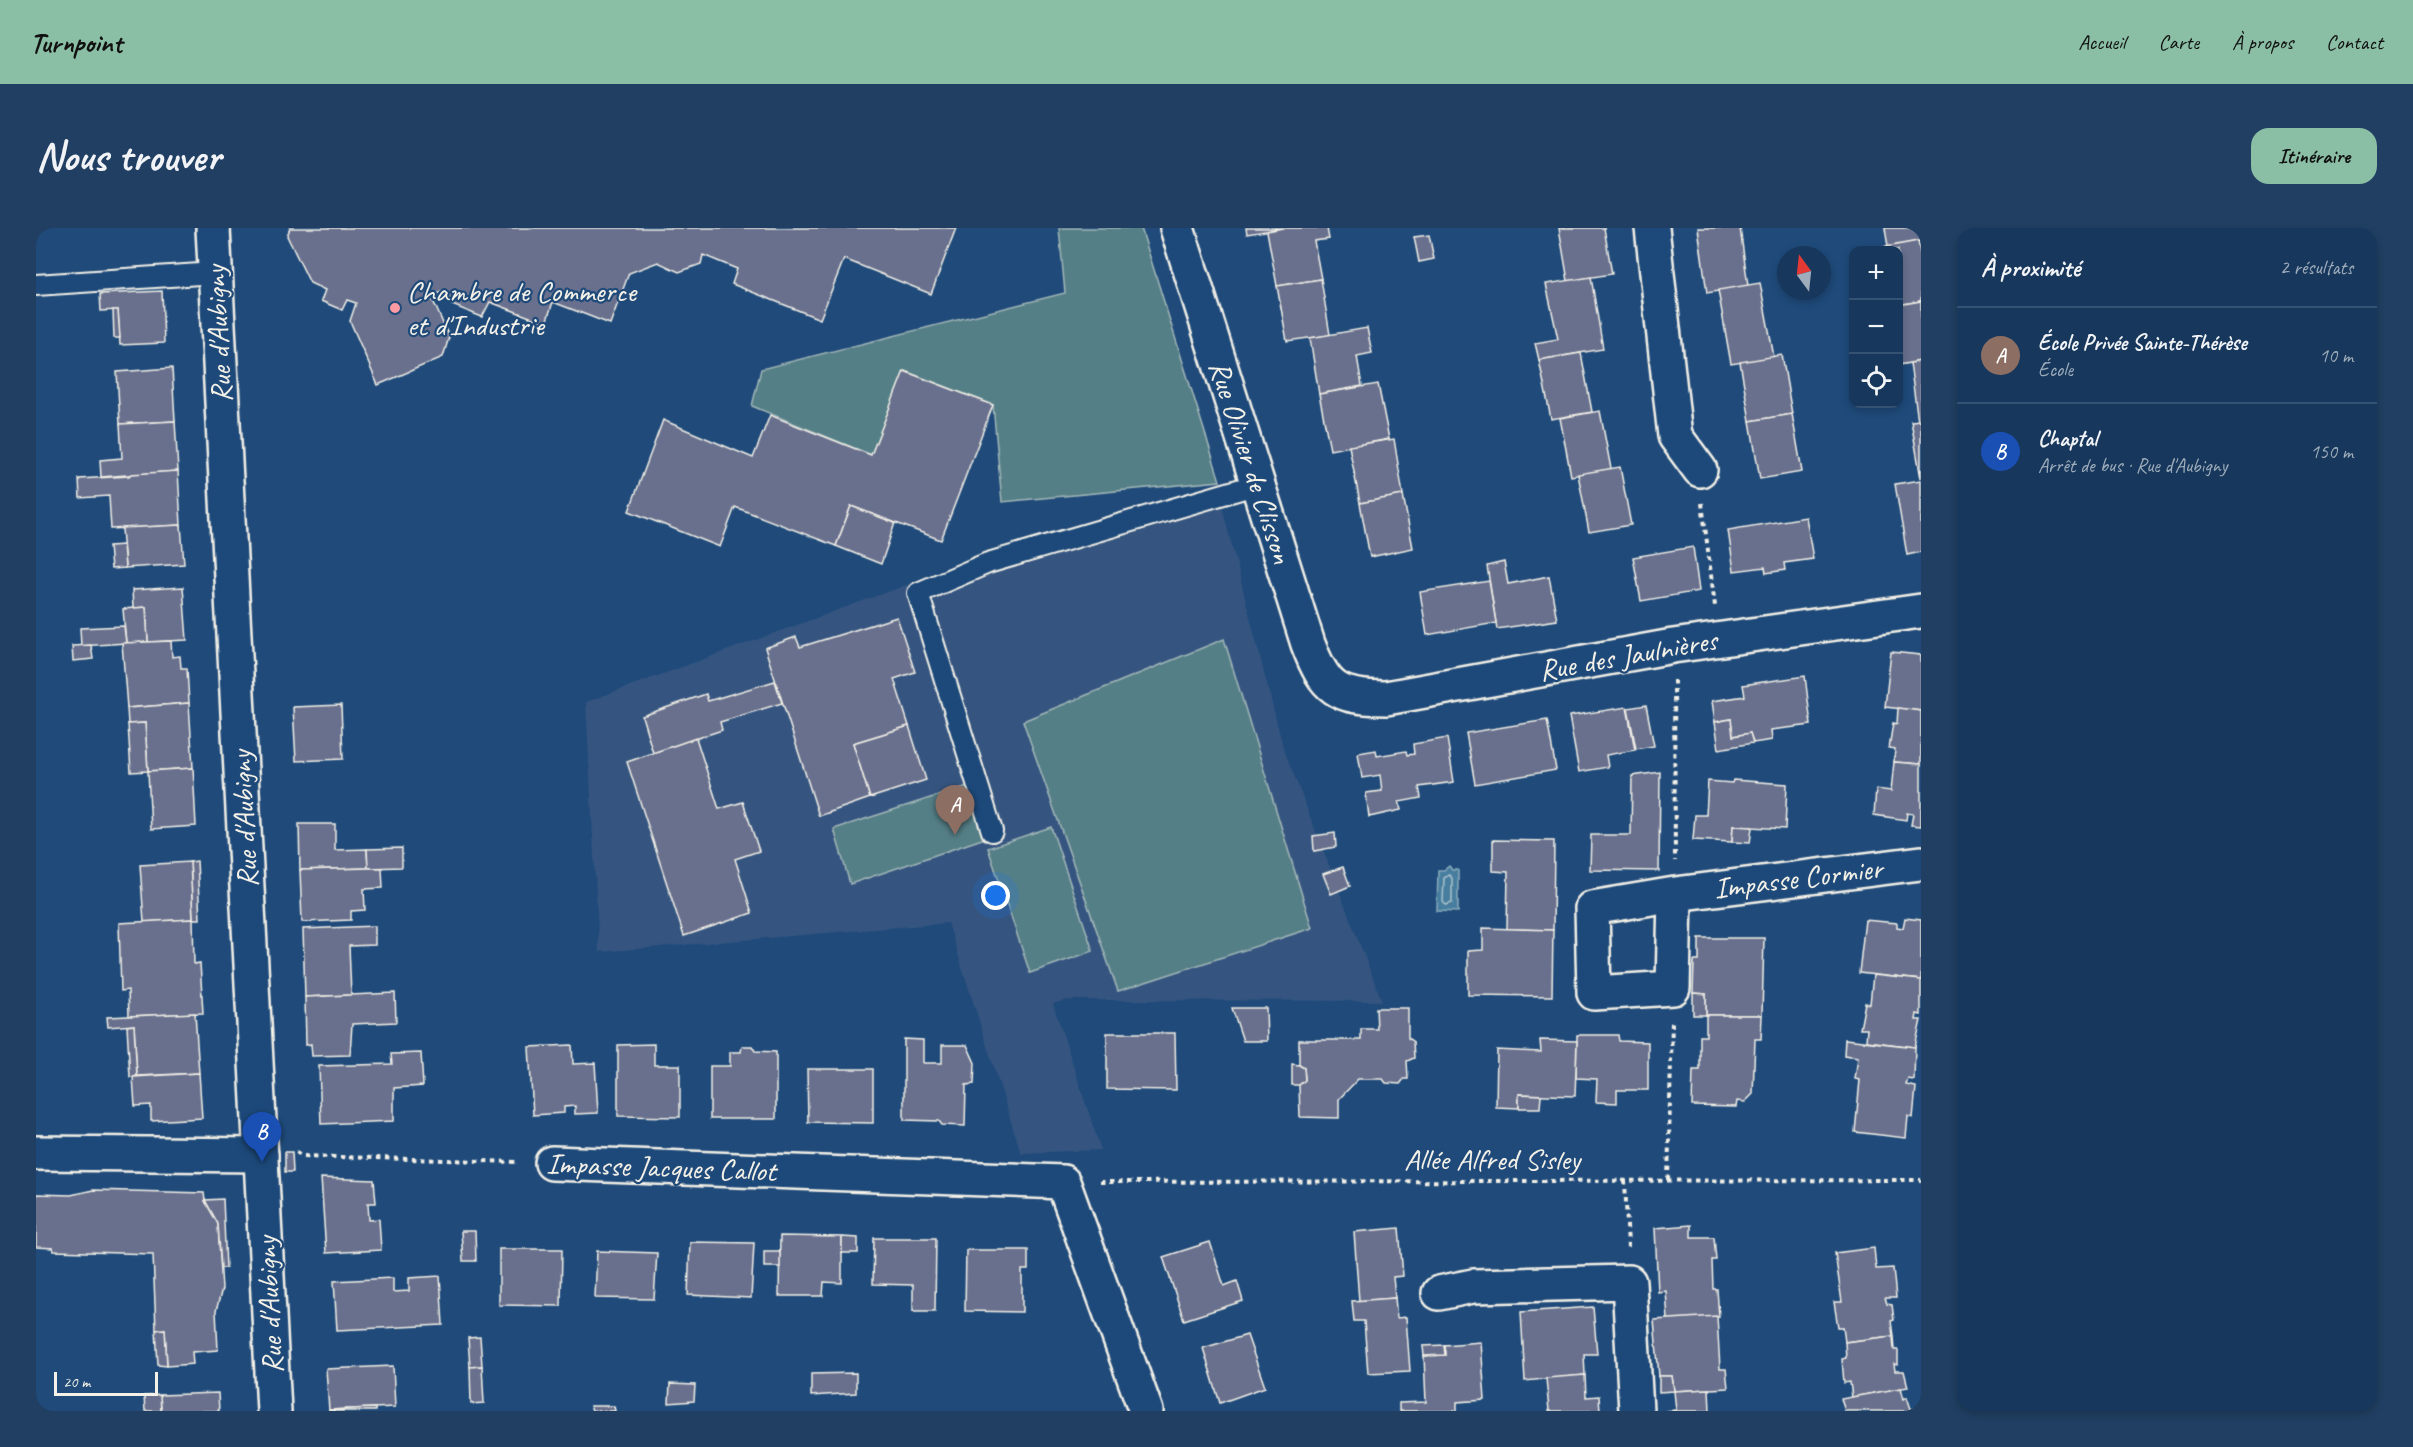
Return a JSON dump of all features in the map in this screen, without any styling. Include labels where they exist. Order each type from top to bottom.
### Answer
[{"type":"street","name":"Rue d'Aubigny","points":[[213,228],[274,1411]]},
{"type":"street","name":"Rue Olivier de Clisson","points":[[1177,228],[1318,671],[1336,690]]},
{"type":"street","points":[[1652,228],[1675,436],[1700,470]]},
{"type":"street","name":"Rue des Jaulnières","points":[[1336,690],[1359,698],[1386,698],[1673,646],[1921,610]]},
{"type":"street","name":"Impasse Cormier","points":[[1675,894],[1673,988],[1594,993],[1592,908],[1675,894],[1921,863]]},
{"type":"street","points":[[36,1153],[261,1155]]},
{"type":"street","name":"Impasse Jacques Callot","points":[[552,1163],[1063,1182]]},
{"type":"street","points":[[1063,1182],[1146,1411]]},
{"type":"street","points":[[1439,1293],[1473,1286],[1629,1282],[1636,1411]]},
{"type":"lane","points":[[36,285],[215,273]]},
{"type":"lane","points":[[992,831],[918,593],[988,563],[1258,484]]},
{"type":"path","points":[[1700,470],[1702,506],[1720,639]]},
{"type":"path","points":[[1673,646],[1675,894]]},
{"type":"path","points":[[1668,1180],[1673,988]]},
{"type":"path","name":"Impasse Jacques Callot","points":[[261,1155],[288,1148],[303,1156],[552,1163]]},
{"type":"path","points":[[1625,1180],[1629,1282]]},
{"type":"path","name":"Allée Alfred Sisley","points":[[1063,1182],[1921,1180]]},
{"type":"shaded area","points":[[1217,487],[1283,747],[1382,1001],[1067,1000],[1053,1004],[1101,1150],[1021,1153],[948,923],[599,952],[586,702],[994,553]]},
{"type":"green space","points":[[1059,228],[1141,228],[1220,481],[1002,502],[993,405],[905,371],[871,455],[752,406],[761,369],[1065,293]]},
{"type":"green space","points":[[1224,639],[1312,928],[1118,991],[1023,721]]},
{"type":"green space","points":[[974,784],[991,836],[850,884],[834,829]]},
{"type":"green space","points":[[1051,827],[1093,951],[1030,973],[988,848]]},
{"type":"water","points":[[1449,866],[1452,870],[1458,870],[1458,912],[1437,911],[1438,870],[1444,870]]},
{"type":"building","name":"Chambre de Commerce et d'Industrie","points":[[290,228],[956,228],[931,294],[844,259],[820,319],[732,284],[737,269],[703,255],[701,264],[679,272],[658,262],[629,273],[610,324],[553,302],[546,323],[490,302],[482,317],[452,305],[445,291],[431,296],[449,337],[443,357],[378,385],[350,321],[356,303],[347,300],[342,310],[321,301],[325,290],[310,283],[287,236]]},
{"type":"building","points":[[1246,228],[1283,228],[1247,234]]},
{"type":"building","points":[[1283,228],[1327,228],[1329,239],[1314,241],[1321,279],[1277,286],[1267,231]]},
{"type":"building","points":[[1559,228],[1604,228],[1612,274],[1568,281]]},
{"type":"building","points":[[1698,228],[1740,228],[1748,286],[1707,293]]},
{"type":"building","points":[[1885,228],[1921,228],[1921,241],[1888,246]]},
{"type":"building","points":[[1429,235],[1434,259],[1419,262],[1414,237]]},
{"type":"building","points":[[1918,241],[1921,258],[1921,301],[1903,304],[1903,246],[1891,246]]},
{"type":"building","points":[[1591,277],[1603,349],[1539,360],[1535,343],[1558,339],[1546,284]]},
{"type":"building","points":[[1321,279],[1330,335],[1287,341],[1277,286]]},
{"type":"building","points":[[1760,283],[1774,357],[1731,364],[1718,290]]},
{"type":"building","points":[[162,291],[164,343],[120,345],[118,310],[101,311],[100,294]]},
{"type":"building","points":[[1921,301],[1921,361],[1903,364],[1903,354],[1903,304]]},
{"type":"building","points":[[113,310],[118,310],[120,338],[114,338]]},
{"type":"building","points":[[1367,328],[1372,353],[1357,356],[1362,386],[1319,394],[1310,338]]},
{"type":"building","points":[[1581,353],[1592,412],[1551,419],[1539,360]]},
{"type":"building","points":[[1782,355],[1792,414],[1750,421],[1740,362]]},
{"type":"building","points":[[1921,361],[1921,420],[1918,421],[1910,363]]},
{"type":"building","points":[[172,368],[175,421],[120,424],[117,372]]},
{"type":"building","points":[[904,371],[993,405],[941,540],[851,506],[836,546],[735,507],[720,547],[629,511],[663,420],[753,458],[770,415],[871,455]]},
{"type":"building","points":[[1378,384],[1389,439],[1330,450],[1319,394]]},
{"type":"building","points":[[1600,411],[1611,469],[1571,476],[1560,418]]},
{"type":"building","points":[[1792,414],[1802,472],[1760,479],[1750,421]]},
{"type":"building","points":[[1921,420],[1921,478],[1911,421]]},
{"type":"building","points":[[175,421],[178,471],[101,477],[100,460],[122,458],[120,424]]},
{"type":"building","points":[[1394,439],[1403,495],[1360,503],[1349,446]]},
{"type":"building","points":[[1620,467],[1631,525],[1589,532],[1578,474]]},
{"type":"building","points":[[178,471],[181,525],[111,529],[109,496],[80,498],[79,479]]},
{"type":"building","points":[[1921,480],[1921,552],[1907,555],[1895,484]]},
{"type":"building","points":[[1403,495],[1413,548],[1370,557],[1360,503]]},
{"type":"building","points":[[851,506],[895,523],[881,564],[836,546]]},
{"type":"building","points":[[1806,517],[1813,559],[1784,563],[1785,570],[1766,573],[1765,567],[1734,571],[1728,530]]},
{"type":"building","points":[[181,525],[184,564],[125,568],[122,528]]},
{"type":"building","points":[[123,545],[125,568],[111,569],[109,546]]},
{"type":"building","points":[[1693,547],[1699,591],[1641,601],[1633,557]]},
{"type":"building","points":[[1504,562],[1508,584],[1549,576],[1557,620],[1497,629],[1487,566]]},
{"type":"building","points":[[1489,581],[1496,623],[1427,635],[1420,592]]},
{"type":"building","points":[[183,587],[187,640],[148,642],[146,607],[133,608],[132,590]]},
{"type":"building","points":[[146,607],[148,642],[126,643],[123,609]]},
{"type":"building","points":[[897,617],[915,672],[894,679],[909,726],[853,743],[870,798],[819,816],[765,648],[796,637],[800,647]]},
{"type":"building","points":[[124,626],[126,643],[81,646],[80,628]]},
{"type":"building","points":[[171,641],[172,657],[180,656],[181,668],[187,668],[189,703],[127,708],[122,643]]},
{"type":"building","points":[[91,645],[93,659],[73,661],[72,646]]},
{"type":"building","points":[[1891,652],[1921,655],[1921,711],[1885,707]]},
{"type":"building","points":[[1805,676],[1811,725],[1771,730],[1772,740],[1753,743],[1750,733],[1733,736],[1731,719],[1715,722],[1712,701],[1745,696],[1743,685]]},
{"type":"building","points":[[775,681],[782,703],[720,722],[722,730],[653,753],[642,716],[706,694],[708,701]]},
{"type":"building","points":[[189,703],[193,768],[148,771],[145,723],[128,724],[127,708]]},
{"type":"building","points":[[341,705],[343,759],[296,761],[293,707]]},
{"type":"building","points":[[1646,705],[1654,746],[1636,749],[1628,708]]},
{"type":"building","points":[[1627,707],[1635,750],[1606,755],[1608,767],[1579,772],[1569,716]]},
{"type":"building","points":[[1898,708],[1921,711],[1921,764],[1894,762],[1895,749],[1889,748],[1893,723],[1897,724]]},
{"type":"building","points":[[1731,719],[1733,736],[1750,733],[1753,743],[1719,749],[1715,722]]},
{"type":"building","points":[[1547,720],[1556,770],[1475,784],[1466,733]]},
{"type":"building","points":[[145,723],[148,771],[131,772],[128,724]]},
{"type":"building","points":[[909,726],[926,780],[870,798],[853,743]]},
{"type":"building","points":[[696,738],[719,809],[743,802],[759,851],[735,859],[752,913],[684,936],[627,762]]},
{"type":"building","points":[[1447,738],[1454,782],[1419,787],[1421,798],[1399,802],[1401,810],[1369,817],[1366,793],[1382,791],[1380,775],[1362,778],[1358,753],[1376,750],[1377,756],[1406,751],[1407,755],[1414,754],[1413,744]]},
{"type":"building","points":[[1894,762],[1921,764],[1921,826],[1911,825],[1913,814],[1907,813],[1906,820],[1874,815],[1876,789],[1891,791]]},
{"type":"building","points":[[193,768],[196,826],[151,829],[148,771]]},
{"type":"building","points":[[1660,772],[1659,871],[1590,870],[1591,835],[1631,835],[1632,776]]},
{"type":"building","points":[[1733,780],[1787,784],[1785,829],[1733,826],[1732,842],[1693,840],[1695,815],[1706,815],[1708,781],[1732,783]]},
{"type":"building","points":[[299,824],[335,824],[335,850],[367,849],[368,868],[300,870]]},
{"type":"building","points":[[1733,826],[1752,827],[1750,843],[1732,842]]},
{"type":"building","points":[[1335,833],[1336,847],[1314,851],[1313,836]]},
{"type":"building","points":[[1493,840],[1554,841],[1553,930],[1507,929],[1508,872],[1493,871]]},
{"type":"building","points":[[402,848],[402,867],[368,868],[367,849]]},
{"type":"building","points":[[197,861],[200,919],[193,919],[190,862]]},
{"type":"building","points":[[190,862],[193,919],[144,922],[140,865]]},
{"type":"building","points":[[1343,867],[1350,886],[1331,894],[1323,874]]},
{"type":"building","points":[[382,868],[383,888],[364,889],[365,910],[351,911],[351,920],[302,922],[300,870]]},
{"type":"building","points":[[1905,918],[1921,920],[1921,980],[1859,973],[1865,920],[1897,923],[1897,927],[1903,928]]},
{"type":"building","points":[[193,919],[194,964],[200,963],[203,1013],[129,1016],[128,990],[121,991],[119,923]]},
{"type":"building","points":[[375,926],[375,945],[349,946],[351,995],[305,997],[303,929]]},
{"type":"building","points":[[1483,928],[1553,930],[1552,996],[1468,995],[1468,951],[1483,950]]},
{"type":"building","points":[[1699,938],[1764,938],[1762,1015],[1706,1015],[1706,994],[1693,993],[1694,961],[1699,961]]},
{"type":"building","points":[[1873,975],[1921,980],[1921,1015],[1917,1014],[1916,1020],[1921,1020],[1915,1047],[1866,1041],[1867,1029],[1860,1029],[1865,1003],[1870,1004]]},
{"type":"building","points":[[395,993],[396,1022],[352,1024],[350,1055],[312,1056],[311,1044],[306,1045],[305,997]]},
{"type":"building","points":[[1693,993],[1706,994],[1706,1015],[1693,1015]]},
{"type":"building","points":[[1232,1008],[1266,1008],[1267,1041],[1243,1041]]},
{"type":"building","points":[[1376,1008],[1408,1008],[1408,1038],[1413,1042],[1414,1058],[1407,1061],[1408,1079],[1404,1079],[1400,1084],[1386,1083],[1383,1079],[1358,1079],[1339,1099],[1339,1118],[1300,1117],[1299,1085],[1305,1080],[1304,1068],[1299,1065],[1299,1040],[1361,1040],[1361,1029],[1377,1029]]},
{"type":"building","points":[[195,1013],[199,1073],[137,1076],[134,1025],[108,1027],[107,1017]]},
{"type":"building","points":[[1706,1015],[1762,1015],[1761,1039],[1755,1039],[1753,1094],[1745,1102],[1737,1101],[1736,1107],[1692,1106],[1693,1070],[1700,1070],[1700,1036],[1706,1036]]},
{"type":"building","points":[[134,1025],[137,1076],[130,1077],[127,1026]]},
{"type":"building","points":[[1107,1033],[1175,1033],[1176,1090],[1107,1089]]},
{"type":"building","points":[[1577,1035],[1618,1035],[1619,1041],[1648,1042],[1648,1090],[1617,1090],[1617,1103],[1596,1102],[1597,1079],[1576,1078]]},
{"type":"building","points":[[904,1039],[923,1040],[923,1063],[942,1063],[942,1045],[967,1045],[975,1063],[974,1084],[966,1085],[965,1126],[942,1125],[939,1121],[904,1120]]},
{"type":"building","points":[[1845,1039],[1915,1047],[1914,1080],[1908,1079],[1906,1085],[1916,1087],[1913,1118],[1908,1116],[1906,1138],[1855,1132],[1860,1080],[1855,1079],[1858,1057],[1844,1055]]},
{"type":"building","points":[[1540,1040],[1577,1041],[1575,1096],[1519,1094],[1519,1108],[1496,1107],[1497,1050],[1541,1052]]},
{"type":"building","points":[[654,1044],[654,1065],[680,1065],[680,1117],[618,1116],[618,1045]]},
{"type":"building","points":[[572,1045],[573,1064],[595,1063],[598,1113],[575,1114],[575,1106],[564,1107],[564,1113],[533,1115],[529,1047]]},
{"type":"building","points":[[742,1046],[752,1046],[755,1051],[776,1052],[776,1119],[710,1119],[710,1066],[730,1066],[730,1052],[741,1052]]},
{"type":"building","points":[[421,1053],[423,1086],[394,1088],[394,1121],[321,1124],[319,1066],[392,1064],[391,1054]]},
{"type":"building","points":[[1292,1064],[1304,1068],[1305,1080],[1299,1085],[1292,1085]]},
{"type":"building","points":[[807,1069],[873,1069],[873,1123],[808,1122]]},
{"type":"building","points":[[199,1073],[202,1118],[151,1121],[151,1105],[135,1106],[133,1077]]},
{"type":"building","points":[[1519,1094],[1541,1095],[1540,1108],[1519,1108]]},
{"type":"building","points":[[285,1152],[292,1152],[293,1172],[285,1172]]},
{"type":"building","points":[[321,1178],[374,1180],[376,1203],[368,1203],[369,1220],[379,1219],[381,1250],[326,1253]]},
{"type":"building","points":[[93,1190],[204,1193],[205,1201],[218,1224],[222,1289],[216,1311],[218,1350],[192,1352],[193,1364],[167,1366],[165,1329],[156,1330],[153,1254],[54,1251],[53,1248],[36,1247],[36,1194],[71,1195]]},
{"type":"building","points":[[223,1199],[226,1268],[221,1268],[218,1224],[205,1200]]},
{"type":"building","points":[[1691,1225],[1691,1237],[1714,1237],[1716,1260],[1712,1260],[1713,1289],[1717,1289],[1719,1317],[1668,1320],[1666,1291],[1658,1292],[1655,1228]]},
{"type":"building","points":[[1399,1228],[1403,1276],[1393,1277],[1395,1298],[1359,1301],[1354,1232]]},
{"type":"building","points":[[461,1231],[475,1231],[476,1261],[463,1261]]},
{"type":"building","points":[[780,1236],[842,1237],[842,1283],[824,1282],[823,1296],[779,1296]]},
{"type":"building","points":[[842,1237],[858,1238],[858,1253],[842,1253]]},
{"type":"building","points":[[874,1238],[936,1238],[935,1311],[913,1311],[913,1285],[873,1284]]},
{"type":"building","points":[[690,1242],[754,1243],[751,1298],[688,1295]]},
{"type":"building","points":[[1210,1242],[1224,1286],[1237,1281],[1243,1301],[1184,1320],[1163,1257]]},
{"type":"building","points":[[1874,1248],[1876,1269],[1893,1268],[1896,1298],[1885,1298],[1887,1304],[1892,1305],[1893,1336],[1845,1342],[1843,1327],[1838,1327],[1834,1302],[1842,1302],[1835,1253]]},
{"type":"building","points":[[499,1249],[562,1249],[561,1306],[499,1305]]},
{"type":"building","points":[[966,1250],[1028,1250],[1028,1270],[1022,1270],[1022,1312],[965,1311]]},
{"type":"building","points":[[597,1251],[657,1253],[654,1299],[595,1298]]},
{"type":"building","points":[[764,1251],[780,1251],[780,1267],[764,1267]]},
{"type":"building","points":[[440,1276],[443,1325],[337,1330],[334,1281],[393,1278],[393,1292],[409,1291],[409,1278]]},
{"type":"building","points":[[1395,1298],[1397,1318],[1406,1317],[1410,1371],[1368,1373],[1364,1321],[1354,1321],[1352,1301]]},
{"type":"building","points":[[1593,1307],[1597,1354],[1584,1354],[1585,1375],[1525,1381],[1521,1312]]},
{"type":"building","points":[[1717,1316],[1720,1369],[1726,1369],[1728,1388],[1674,1391],[1672,1376],[1659,1376],[1654,1320]]},
{"type":"building","points":[[165,1329],[167,1366],[158,1365],[156,1330]]},
{"type":"building","points":[[1247,1335],[1265,1387],[1220,1403],[1203,1348]]},
{"type":"building","points":[[1893,1336],[1894,1350],[1898,1350],[1898,1365],[1894,1364],[1895,1371],[1904,1371],[1908,1387],[1852,1397],[1850,1382],[1844,1383],[1842,1359],[1846,1358],[1845,1342]]},
{"type":"building","points":[[480,1337],[482,1366],[470,1367],[468,1338]]},
{"type":"building","points":[[1481,1342],[1485,1400],[1457,1402],[1457,1411],[1399,1411],[1399,1403],[1426,1402],[1424,1356],[1445,1355],[1444,1345]]},
{"type":"building","points":[[1444,1345],[1445,1355],[1424,1356],[1423,1346]]},
{"type":"building","points":[[393,1366],[395,1407],[329,1410],[326,1369]]},
{"type":"building","points":[[482,1366],[484,1403],[471,1404],[470,1367]]},
{"type":"building","points":[[856,1373],[856,1393],[811,1396],[811,1374]]},
{"type":"building","points":[[1585,1375],[1586,1397],[1599,1396],[1600,1411],[1549,1411],[1546,1378]]},
{"type":"building","points":[[1659,1376],[1672,1376],[1674,1391],[1659,1392]]},
{"type":"building","points":[[670,1384],[695,1385],[694,1401],[669,1403]]},
{"type":"building","points":[[1901,1388],[1904,1399],[1907,1397],[1911,1409],[1917,1408],[1918,1411],[1845,1411],[1841,1399]]},
{"type":"building","points":[[1709,1389],[1710,1411],[1665,1411],[1676,1410],[1674,1391]]},
{"type":"building","points":[[218,1393],[219,1411],[161,1411],[160,1395]]},
{"type":"building","points":[[160,1395],[161,1411],[145,1411],[144,1396]]},
{"type":"building","points":[[590,1406],[614,1406],[615,1411],[592,1411]]},
{"type":"building","points":[[375,1408],[375,1411],[329,1411],[329,1410]]},
{"type":"place","name":"Chambre de Commerce et d'Industrie","points":[[395,308]]},
{"type":"place","name":"École Privée Sainte-Thérèse","points":[[955,835]]},
{"type":"place","name":"Chaptal","points":[[262,1162]]}]
